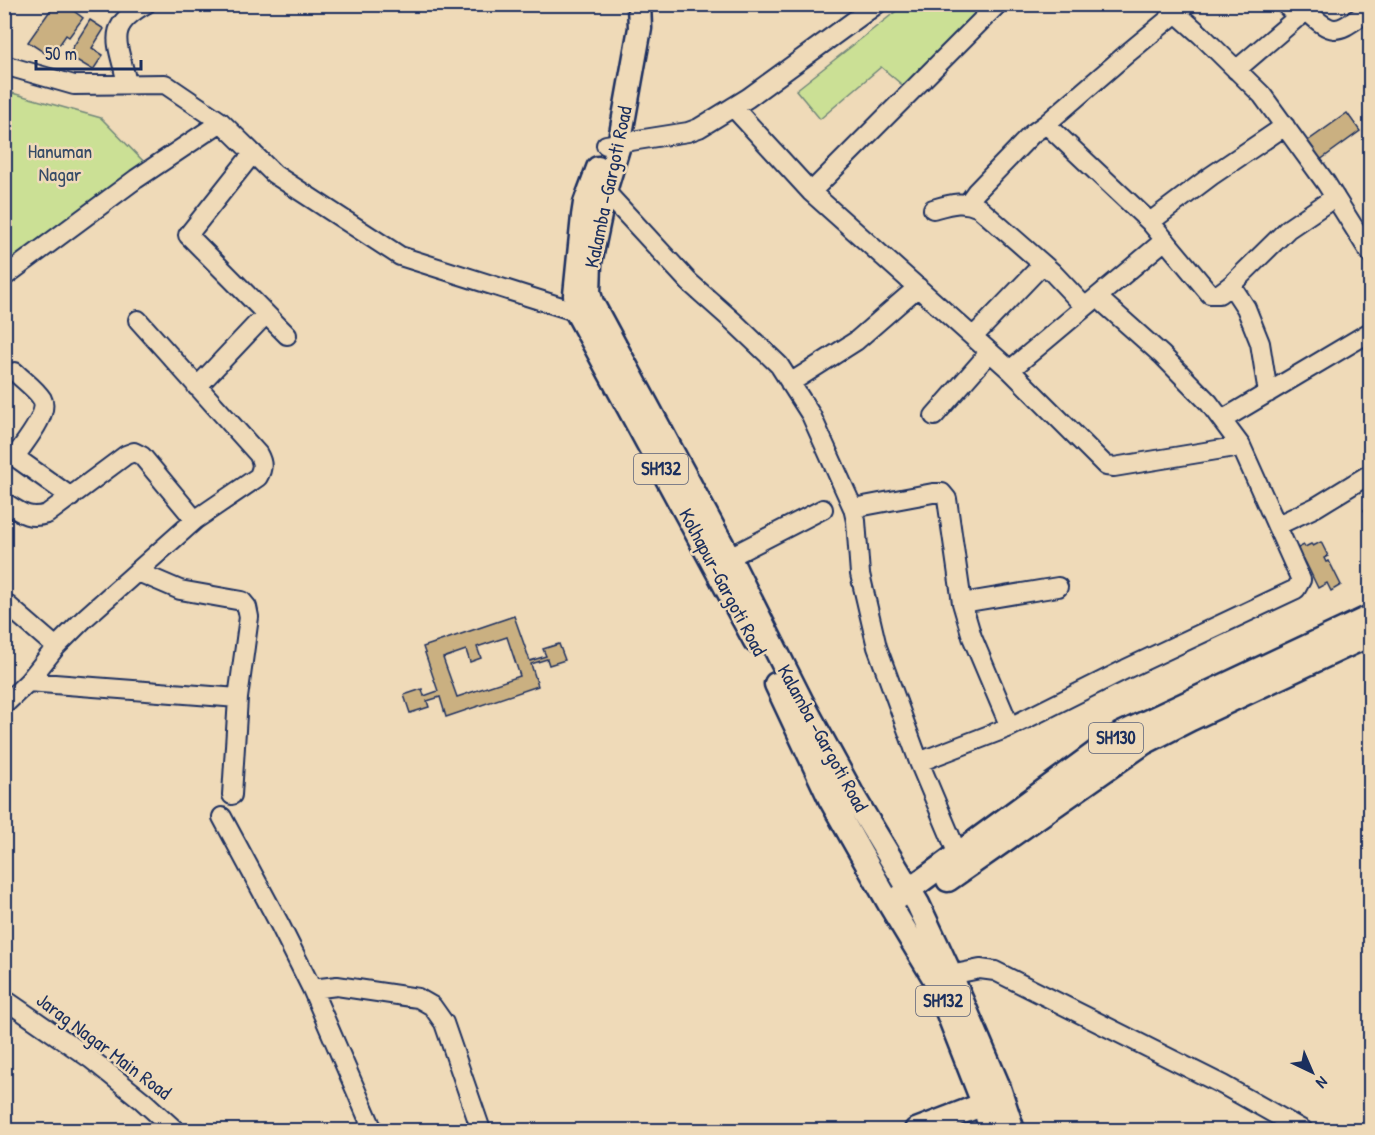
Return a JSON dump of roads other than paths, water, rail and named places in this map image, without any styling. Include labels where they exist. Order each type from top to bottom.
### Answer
[{"type":"main road","name":"Kolhapur-Gargoti Road","points":[[628,4],[613,145],[585,203],[575,295],[576,311],[721,561],[830,799],[894,911],[942,976]]},
{"type":"main road","name":"Kalamba -Gargoti Road","points":[[639,4],[640,27],[613,145],[589,275],[590,293],[600,319],[721,561],[913,897],[994,1119],[916,1131]]},
{"type":"main road","name":"SH130","points":[[894,911],[1135,726],[1371,617]]},
{"type":"main road","name":"SH130","points":[[961,861],[1144,744],[1191,719],[1371,635]]},
{"type":"street","points":[[127,84],[116,32],[128,14],[146,4]]},
{"type":"street","points":[[613,145],[699,128],[733,107],[877,4]]},
{"type":"street","points":[[812,192],[998,4]]},
{"type":"street","points":[[968,203],[1032,134],[1176,7],[1262,95],[1335,197],[1371,253]]},
{"type":"street","points":[[1236,70],[1300,9],[1330,30],[1339,29],[1371,10]]},
{"type":"street","points":[[6,68],[74,85],[165,84],[221,122],[274,174],[400,256],[600,319]]},
{"type":"street","points":[[733,107],[812,192],[1010,370],[1106,466],[1114,467],[1241,446]]},
{"type":"street","points":[[4,277],[136,179],[221,122]]},
{"type":"street","points":[[1046,124],[1150,222],[1210,294],[1219,294],[1232,285],[1288,229],[1335,197]]},
{"type":"street","points":[[1150,222],[1211,176],[1285,126]]},
{"type":"street","points":[[253,153],[188,235],[287,335]]},
{"type":"street","points":[[605,191],[689,282],[779,365],[811,415],[856,521],[860,574],[877,647],[919,762],[961,861]]},
{"type":"street","points":[[919,762],[1010,727],[1126,669],[1296,590],[1301,580],[1241,446],[1209,403],[1170,363],[1043,264],[980,208],[968,203],[956,202],[933,209]]},
{"type":"street","points":[[1010,370],[1165,240]]},
{"type":"street","points":[[973,337],[1043,264]]},
{"type":"street","points":[[1232,285],[1246,308],[1260,344],[1268,393]]},
{"type":"street","points":[[790,383],[856,341],[918,287]]},
{"type":"street","points":[[197,387],[266,314]]},
{"type":"street","points":[[4,705],[28,682],[56,646],[85,618],[195,520],[258,477],[262,469],[262,460],[258,454],[138,320]]},
{"type":"street","points":[[1222,420],[1371,332]]},
{"type":"street","points":[[934,416],[990,352]]},
{"type":"street","points":[[15,372],[42,399],[44,406],[43,415],[15,457],[71,497]]},
{"type":"street","points":[[4,502],[27,516],[37,517],[47,514],[126,455],[134,452],[142,456],[195,520]]},
{"type":"street","points":[[1278,525],[1316,507],[1371,474]]},
{"type":"street","points":[[852,508],[933,493],[942,494],[947,499],[962,603],[972,637],[1010,727]]},
{"type":"street","points":[[721,561],[823,509]]},
{"type":"street","points":[[138,572],[180,590],[242,601],[247,607],[249,617],[238,698],[232,795]]},
{"type":"street","points":[[962,603],[1058,587]]},
{"type":"street","points":[[4,602],[56,646]]},
{"type":"street","points":[[28,682],[238,698]]},
{"type":"street","points":[[222,818],[312,989],[374,1131]]},
{"type":"street","points":[[942,976],[980,969],[995,971],[1223,1085],[1303,1131]]},
{"type":"street","points":[[312,989],[337,986],[418,998],[432,1006],[444,1023],[481,1131]]},
{"type":"street","name":"Jarag Nagar Main Road","points":[[4,999],[91,1059],[143,1101],[175,1131]]},
{"type":"park label","name":"Hanuman Nagar","points":[[60,162]]}]
